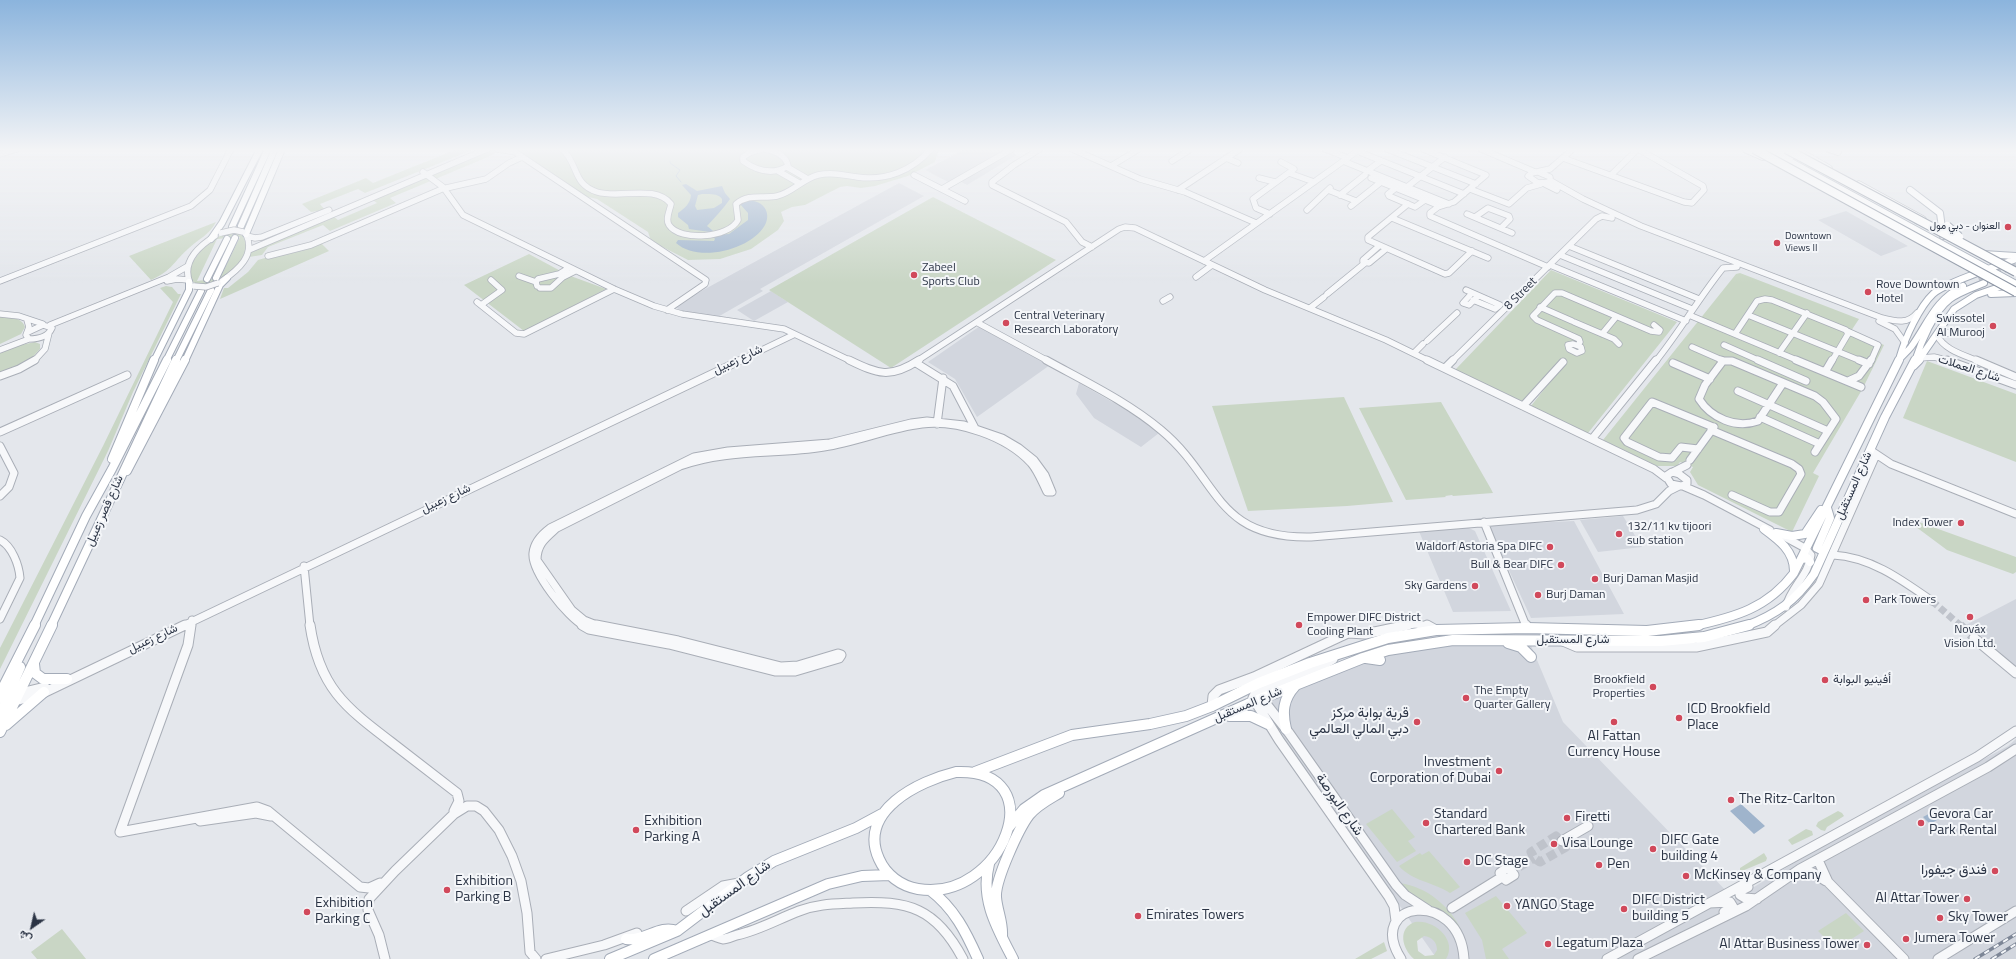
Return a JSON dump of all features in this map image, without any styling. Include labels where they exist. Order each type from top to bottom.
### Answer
[{"type":"highway","points":[[1836,194],[2016,293]]},
{"type":"highway","points":[[1871,194],[2014,275]]},
{"type":"highway","points":[[1948,223],[1957,236],[2014,275]]},
{"type":"main road","points":[[211,239],[222,223],[237,194]]},
{"type":"main road","points":[[232,227],[247,194]]},
{"type":"main road","points":[[244,232],[258,194]]},
{"type":"main road","points":[[244,232],[262,194]]},
{"type":"main road","points":[[1851,194],[1989,268],[2014,275]]},
{"type":"main road","points":[[1862,194],[1984,260],[1989,268],[2000,277],[2014,275]]},
{"type":"main road","points":[[1915,194],[1940,213],[1942,217],[1941,232],[1948,240]]},
{"type":"main road","points":[[1896,218],[1984,260]]},
{"type":"main road","points":[[217,281],[235,238]]},
{"type":"main road","points":[[207,279],[227,239]]},
{"type":"main road","points":[[1963,248],[1988,255],[2016,256]]},
{"type":"main road","points":[[1954,250],[1968,267],[1968,273],[1963,279]]},
{"type":"main road","points":[[1900,356],[1922,310],[1934,294],[1989,268],[2016,260],[2014,275]]},
{"type":"main road","points":[[1989,268],[2000,277]]},
{"type":"main road","points":[[1913,366],[1938,334],[1952,311],[1963,302],[2014,275]]},
{"type":"main road","points":[[1974,297],[1981,291],[1996,284],[2000,277]]},
{"type":"main road","points":[[119,481],[133,463],[174,384],[220,286],[227,278]]},
{"type":"main road","name":"شارع المستقبل","points":[[975,772],[1072,735],[1161,722],[1212,706],[1255,695],[1298,684],[1363,658],[1388,650],[1428,643],[1498,640],[1676,640],[1731,635],[1763,620],[1786,607],[1805,588],[1827,552],[1833,534],[1873,456],[1888,411],[1913,366],[1918,348],[1942,307],[1958,294],[1981,281],[1952,291],[1939,301],[1912,346],[1900,356],[1890,374],[1827,508],[1807,555],[1783,588],[1767,600],[1743,613],[1714,623],[1688,628],[1658,630],[1527,628],[1436,630],[1388,638],[1317,660],[1255,695],[1220,718],[1044,795],[1030,804],[1018,815],[1008,828]]},
{"type":"main road","points":[[105,481],[107,472],[134,405],[189,290],[190,283]]},
{"type":"main road","name":"شارع قصر زعبيل","points":[[6,698],[34,663],[156,399],[210,290]]},
{"type":"main road","name":"شارع قصر زعبيل","points":[[1,731],[6,698],[28,650],[26,644],[69,553],[201,291]]},
{"type":"main road","points":[[1974,297],[1998,292],[2016,293]]},
{"type":"main road","points":[[1938,334],[1948,333]]},
{"type":"main road","points":[[1776,532],[1792,536],[1805,534],[1820,511],[1827,508],[1830,518],[1816,548],[1827,552]]},
{"type":"main road","points":[[1833,534],[1837,532],[1841,526],[1846,525]]},
{"type":"main road","points":[[1764,529],[1787,550],[1794,562],[1794,573]]},
{"type":"main road","points":[[1529,640],[1537,634],[1576,634],[1588,630]]},
{"type":"main road","points":[[1498,640],[1521,647],[1531,657]]},
{"type":"main road","points":[[1363,658],[1380,660]]},
{"type":"main road","points":[[34,663],[35,673],[43,679],[67,679]]},
{"type":"main road","points":[[1286,729],[1283,705],[1287,695],[1298,684]]},
{"type":"main road","points":[[1,731],[17,713],[44,692]]},
{"type":"main road","points":[[0,716],[6,698]]},
{"type":"main road","points":[[1220,718],[1246,715],[1268,724]]},
{"type":"main road","points":[[956,772],[975,772],[990,778],[1004,791],[1009,800],[1011,811],[1004,843],[990,863],[978,873],[966,880],[945,888],[930,890],[908,886],[890,874],[881,864],[875,847],[876,829],[884,813],[903,795],[928,780],[956,772]]},
{"type":"main road","points":[[1002,936],[1003,926],[996,897],[1002,868],[1029,815],[1037,807],[1066,789],[1074,781]]},
{"type":"main road","name":"شارع المستقبل","points":[[610,959],[657,941],[677,931],[739,883],[788,854],[854,829],[884,813]]},
{"type":"main road","points":[[990,863],[986,875],[986,893],[991,913],[1013,959]]},
{"type":"main road","name":"شارع المستقبل","points":[[654,959],[838,881],[862,876],[890,874]]},
{"type":"main road","points":[[930,890],[942,898],[956,914],[978,959]]},
{"type":"main road","points":[[626,938],[640,940],[665,928],[671,928],[677,931]]},
{"type":"street","points":[[0,281],[191,206],[206,194]]},
{"type":"street","points":[[190,283],[187,275],[188,266],[197,251],[221,233],[234,230],[244,232],[255,238],[266,236],[373,194]]},
{"type":"street","points":[[249,250],[377,194]]},
{"type":"street","points":[[268,256],[316,243],[433,194]]},
{"type":"street","points":[[447,194],[463,215],[572,270],[614,289],[667,310],[697,317],[780,328],[876,372],[896,372],[916,362],[1119,229],[1130,227],[1265,290],[1356,326],[1669,476],[1750,520],[1776,532],[1807,555]]},
{"type":"street","points":[[577,194],[706,280],[705,284],[667,310]]},
{"type":"street","points":[[609,194],[647,194],[662,196],[671,204],[667,217],[669,225],[676,231],[691,236],[712,235],[729,229],[738,221],[736,206],[740,201],[751,197],[779,196],[784,194]]},
{"type":"street","points":[[951,194],[964,201]]},
{"type":"street","points":[[1010,194],[1066,222],[1082,242],[1092,247]]},
{"type":"street","points":[[1187,194],[1256,223]]},
{"type":"street","points":[[1260,194],[1253,199],[1256,208],[1270,214]]},
{"type":"street","points":[[1204,261],[1298,194]]},
{"type":"street","points":[[1307,210],[1324,194]]},
{"type":"street","points":[[1351,206],[1366,194]]},
{"type":"street","points":[[1389,194],[1388,195],[1408,204],[1418,206],[1425,200]]},
{"type":"street","points":[[1410,194],[1440,206]]},
{"type":"street","points":[[1424,194],[1449,204]]},
{"type":"street","points":[[1464,194],[1449,204],[1440,206],[1430,213],[1430,216],[1549,266],[1687,318],[1735,334],[1861,387]]},
{"type":"street","points":[[1484,194],[1510,203]]},
{"type":"street","points":[[1510,203],[1520,194]]},
{"type":"street","points":[[1563,194],[1612,218],[1718,260],[1880,319],[1905,321],[1912,319],[1922,310]]},
{"type":"street","points":[[1574,194],[1641,226],[1880,319],[1895,329],[1905,343]]},
{"type":"street","points":[[1662,194],[1687,203],[1692,203],[1700,194]]},
{"type":"street","points":[[1879,194],[1922,218],[1920,221],[1912,221]]},
{"type":"street","points":[[1340,195],[1356,202]]},
{"type":"street","points":[[1504,214],[1513,205],[1510,203]]},
{"type":"street","points":[[1408,204],[1368,238],[1369,241],[1445,274],[1449,273],[1472,251]]},
{"type":"street","points":[[1475,217],[1488,208],[1504,214],[1510,219],[1501,228]]},
{"type":"street","points":[[1596,210],[1598,215],[1596,220]]},
{"type":"street","points":[[1467,214],[1512,233]]},
{"type":"street","points":[[1596,220],[1602,216],[1612,218]]},
{"type":"street","points":[[1392,218],[1488,258]]},
{"type":"street","name":"8 Street","points":[[1445,368],[1596,220]]},
{"type":"street","points":[[0,350],[27,335],[38,326],[50,328],[169,280],[181,279],[206,287],[227,278],[242,263],[249,250],[250,244],[244,232]]},
{"type":"street","points":[[1364,263],[1363,260],[1379,246]]},
{"type":"street","points":[[1569,246],[1699,299]]},
{"type":"street","points":[[1310,308],[1364,263],[1369,263],[1386,249]]},
{"type":"street","points":[[1560,255],[1692,309]]},
{"type":"street","points":[[1718,260],[1722,264],[1723,268]]},
{"type":"street","points":[[1196,277],[1212,265]]},
{"type":"street","points":[[37,339],[50,328],[169,277],[188,266]]},
{"type":"street","points":[[1592,439],[1678,334],[1692,309],[1723,268],[1737,267]]},
{"type":"street","points":[[552,279],[563,277],[572,270]]},
{"type":"street","points":[[519,276],[538,286],[559,274],[572,270]]},
{"type":"street","points":[[491,280],[502,290],[494,298],[479,304],[516,333],[524,334],[531,332],[614,289]]},
{"type":"street","points":[[1523,406],[1572,352],[1568,345],[1578,345],[1580,340],[1535,319],[1533,315],[1554,294],[1559,293],[1651,331],[1659,332],[1660,330],[1654,325]]},
{"type":"street","points":[[486,294],[494,298]]},
{"type":"street","points":[[1414,353],[1458,312],[1465,305],[1463,303],[1472,295]]},
{"type":"street","points":[[1163,301],[1170,298]]},
{"type":"street","points":[[1735,334],[1757,301],[1765,299],[1842,327],[1847,331],[1878,344],[1861,377],[1846,381]]},
{"type":"street","points":[[1540,307],[1614,339],[1619,344]]},
{"type":"street","points":[[1779,353],[1806,313]]},
{"type":"street","points":[[0,314],[19,316],[50,328]]},
{"type":"street","points":[[1748,315],[1869,364]]},
{"type":"street","points":[[1602,334],[1616,317]]},
{"type":"street","points":[[27,320],[29,324],[27,335]]},
{"type":"street","points":[[978,322],[1056,365],[1154,424],[1181,449],[1231,513],[1258,530],[1278,536],[1302,537],[1637,510],[1656,504],[1667,493],[1683,483],[1691,459],[1713,428],[1722,423],[1753,423],[1760,417],[1783,383]]},
{"type":"street","points":[[2,376],[35,359],[44,351],[50,328]]},
{"type":"street","points":[[1825,372],[1847,331]]},
{"type":"street","name":"شارع زعبيل","points":[[29,696],[196,619],[793,334]]},
{"type":"street","name":"شارع العملات","points":[[1938,334],[1939,340],[1945,346],[2016,377]]},
{"type":"street","points":[[0,346],[27,335],[47,344]]},
{"type":"street","points":[[1724,345],[1806,381]]},
{"type":"street","points":[[1692,347],[1724,361],[1732,361],[1822,400],[1836,418],[1815,452]]},
{"type":"street","points":[[1966,366],[1946,356],[1943,352],[1950,351],[1970,358]]},
{"type":"street","name":"شارع العملات","points":[[1920,358],[1941,358],[2016,385]]},
{"type":"street","points":[[1713,428],[1714,420],[1711,414],[1701,404],[1698,397],[1724,361]]},
{"type":"street","points":[[558,594],[573,620],[589,628],[669,644],[775,671],[795,671],[841,656],[838,654],[792,667],[776,666],[678,641],[594,625],[575,614],[534,564],[532,553],[542,534],[554,525],[612,498],[675,465],[701,455],[728,451],[818,445],[922,423],[938,423],[975,430],[1000,437],[1026,454],[1041,470],[1052,492],[1047,492],[1034,468],[1021,454],[1003,442],[975,430],[958,393],[943,378],[916,362]]},
{"type":"street","points":[[1756,371],[1762,362]]},
{"type":"street","points":[[1673,363],[1710,379]]},
{"type":"street","points":[[0,432],[126,375]]},
{"type":"street","points":[[938,423],[943,378]]},
{"type":"street","points":[[1738,391],[1828,431]]},
{"type":"street","points":[[1691,459],[1681,447],[1672,458],[1664,458],[1627,442],[1624,438],[1652,402],[1658,403],[1792,464],[1799,469],[1801,474],[1779,512],[1770,512],[1732,495]]},
{"type":"street","points":[[1711,414],[1732,422]]},
{"type":"street","points":[[1760,417],[1820,444]]},
{"type":"street","points":[[0,446],[14,474],[9,487],[0,496]]},
{"type":"street","points":[[1731,635],[1764,633],[1796,610],[1819,584],[1827,552],[1846,525],[1873,456],[2016,514]]},
{"type":"street","points":[[1667,493],[1669,476],[1691,459]]},
{"type":"street","points":[[1669,476],[1683,483]]},
{"type":"street","points":[[1750,520],[1807,555],[1827,552],[1854,558],[1886,571],[1932,601]]},
{"type":"street","points":[[1484,522],[1527,628]]},
{"type":"street","points":[[0,537],[8,539],[20,574],[20,578],[0,619]]},
{"type":"street","points":[[0,540],[6,542],[11,551]]},
{"type":"street","points":[[1786,607],[1787,596],[1800,582],[1807,555]]},
{"type":"street","points":[[301,568],[314,649],[319,665],[333,690],[353,713],[457,793],[460,801],[457,807],[442,824],[371,896],[367,906],[379,935],[384,959]]},
{"type":"street","points":[[196,619],[188,645],[120,832],[248,811],[273,817],[360,887],[369,888],[386,881]]},
{"type":"street","points":[[1212,706],[1213,696],[1218,690],[1254,677],[1348,632],[1365,634],[1415,624],[1426,625],[1436,630]]},
{"type":"street","points":[[1974,638],[2016,673]]},
{"type":"street","name":"شارع زعبيل","points":[[29,696],[44,692],[98,665]]},
{"type":"street","name":"شارع البورصة","points":[[1255,695],[1268,724],[1394,906],[1396,922],[1392,938],[1397,958]]},
{"type":"street","name":"شارع البورصة","points":[[1255,695],[1286,729],[1392,880],[1405,895],[1428,910],[1444,917],[1457,930],[1464,946],[1464,959]]},
{"type":"street","points":[[6,698],[29,696]]},
{"type":"street","points":[[1607,959],[1730,890],[1753,880],[1977,757],[2016,731]]},
{"type":"street","points":[[1638,959],[1746,906],[1800,869],[1988,767],[2016,749]]},
{"type":"street","points":[[442,824],[460,809],[471,806],[480,809],[494,823],[509,848],[519,873],[526,908],[530,952],[536,959]]},
{"type":"street","points":[[1562,841],[1588,826]]},
{"type":"street","points":[[1818,860],[1821,870],[1828,882],[1902,958]]},
{"type":"street","points":[[1452,908],[1502,877],[1506,880],[1514,875],[1515,869]]},
{"type":"street","points":[[1800,869],[1813,873],[1828,882]]},
{"type":"street","points":[[1753,880],[1751,884],[1740,891],[1740,893],[1745,898],[1757,899]]},
{"type":"street","points":[[686,911],[723,886],[739,883]]},
{"type":"street","points":[[711,935],[724,939],[738,934],[747,934],[820,905],[888,901],[912,908],[938,922],[948,931],[962,959]]},
{"type":"street","points":[[1700,928],[1702,924],[1733,907],[1732,903],[1727,901],[1718,904],[1709,903]]},
{"type":"street","points":[[1396,922],[1402,915],[1409,911],[1428,910]]},
{"type":"street","points":[[1938,959],[2016,911]]},
{"type":"street","points":[[546,959],[573,951],[611,944],[637,933]]},
{"type":"shaded area","points":[[879,194],[920,194],[924,196],[760,289],[763,291],[716,318],[686,314],[674,306]]},
{"type":"shaded area","points":[[1846,211],[1908,246],[1881,256],[1818,220]]},
{"type":"shaded area","points":[[771,291],[788,302],[754,321],[737,310]]},
{"type":"shaded area","points":[[980,326],[1050,365],[977,417],[955,379],[928,362]]},
{"type":"shaded area","points":[[1079,383],[1137,416],[1159,433],[1141,447],[1094,418],[1076,394]]},
{"type":"shaded area","points":[[1623,516],[1642,547],[1598,552],[1580,520]]},
{"type":"shaded area","points":[[1574,521],[1624,614],[1531,618],[1488,525]]},
{"type":"shaded area","points":[[1467,527],[1475,531],[1511,611],[1453,612],[1418,529]]},
{"type":"shaded area","points":[[2016,599],[2016,667],[1962,627]]},
{"type":"shaded area","points":[[1527,636],[1563,722],[1734,899],[1857,825],[2008,746],[2016,739],[2016,959],[1437,959],[1253,696],[1370,651],[1407,641],[1448,637]]},
{"type":"green space","points":[[327,194],[346,194],[320,204],[325,210],[311,212],[302,204]]},
{"type":"green space","points":[[384,194],[400,194],[390,198],[396,203],[330,231],[323,225],[268,247],[262,255],[249,257],[250,252],[332,215],[338,220],[377,203],[371,199]]},
{"type":"green space","points":[[581,194],[827,194],[805,205],[792,207],[781,212],[784,221],[778,230],[751,249],[720,259],[688,260],[651,241],[648,232],[597,199]]},
{"type":"green space","name":"Zabeel Sports Club","points":[[933,197],[1056,260],[891,368],[769,290]]},
{"type":"green space","points":[[216,222],[207,233],[189,248],[164,273],[151,280],[129,256]]},
{"type":"green space","points":[[236,232],[243,236],[247,246],[240,263],[226,276],[213,284],[206,286],[195,283],[191,278],[190,271],[196,257],[213,240],[222,235]],"holes":[[[240,237],[220,278],[197,281],[217,239]]]},
{"type":"green space","points":[[320,242],[329,251],[220,299],[224,288],[228,288],[248,272],[258,260]]},
{"type":"green space","points":[[529,254],[568,275],[606,289],[524,331],[464,285]]},
{"type":"green space","points":[[1551,270],[1677,322],[1588,433],[1531,406],[1564,364],[1560,361],[1522,401],[1455,370]]},
{"type":"green space","points":[[1740,273],[1859,319],[1851,331],[1884,345],[1863,388],[1813,473],[1819,476],[1792,532],[1698,485],[1690,472],[1693,467],[1680,462],[1677,466],[1657,466],[1603,440],[1736,274]]},
{"type":"green space","points":[[166,286],[172,287],[178,294],[181,294],[133,392],[108,451],[0,669],[0,648],[103,446],[173,302],[160,288]]},
{"type":"green space","points":[[0,316],[18,319],[25,327],[21,334],[0,344]]},
{"type":"green space","points":[[35,342],[40,344],[40,349],[28,362],[0,374],[0,353],[21,345]]},
{"type":"green space","points":[[1927,361],[2016,394],[2016,462],[1903,418]]},
{"type":"green space","points":[[1344,397],[1393,502],[1248,511],[1212,406]]},
{"type":"green space","points":[[1441,402],[1493,493],[1452,495],[1445,496],[1446,497],[1406,500],[1359,408]]},
{"type":"green space","points":[[1905,517],[2016,557],[2016,572],[2013,574],[1947,550],[1904,518]]},
{"type":"green space","points":[[1392,809],[1415,837],[1408,841],[1416,851],[1397,862],[1366,824]]},
{"type":"green space","points":[[1838,811],[1844,816],[1827,827],[1825,831],[1816,826],[1818,822]]},
{"type":"green space","points":[[1806,829],[1812,831],[1813,835],[1792,845],[1788,840]]},
{"type":"green space","points":[[1429,851],[1460,887],[1450,893],[1410,875],[1399,866],[1420,853],[1422,855]]},
{"type":"green space","points":[[1764,853],[1767,858],[1766,861],[1742,871],[1740,870],[1740,868]]},
{"type":"green space","points":[[1400,883],[1410,885],[1437,899],[1451,914],[1462,931],[1448,916],[1415,896]]},
{"type":"green space","points":[[1496,896],[1527,933],[1502,949],[1509,959],[1486,959],[1482,940],[1465,913]]},
{"type":"green space","points":[[1846,913],[1864,931],[1836,949],[1818,931]]},
{"type":"green space","points":[[1415,922],[1422,922],[1436,927],[1442,932],[1449,945],[1449,952],[1446,959],[1414,959],[1407,950],[1403,939],[1409,925]],"holes":[[[1424,936],[1434,940],[1436,945],[1437,950],[1434,955],[1425,956],[1418,951],[1417,941]]]},
{"type":"green space","points":[[62,929],[86,959],[37,959],[31,952]]},
{"type":"green space","points":[[1384,942],[1387,951],[1371,959],[1355,959]]},
{"type":"water","points":[[690,194],[726,194],[730,199],[707,226],[718,235],[729,234],[748,220],[748,213],[740,204],[746,201],[762,204],[767,213],[765,225],[758,234],[748,241],[724,251],[710,253],[686,249],[676,243],[678,240],[714,241],[715,239],[710,232],[689,229],[688,225],[678,217],[678,213],[687,206],[690,201]],"holes":[[[713,194],[720,197],[722,199],[722,203],[714,208],[697,210],[695,206],[698,195]]]},
{"type":"water","points":[[1741,804],[1765,826],[1754,834],[1730,811]]},
{"type":"water","points":[[1938,809],[1946,815],[1930,824],[1923,817]]},
{"type":"tunnel","points":[[1979,280],[2016,265]]},
{"type":"tunnel","points":[[1932,601],[1961,626]]},
{"type":"tunnel","points":[[1960,625],[1974,638]]},
{"type":"tunnel","points":[[1556,836],[1566,847],[1540,862],[1534,858],[1531,852],[1556,836]]},
{"type":"tunnel","points":[[1519,867],[1534,858]]},
{"type":"railway","points":[[1975,959],[2016,934]]},
{"type":"railway","points":[[1992,959],[2016,944]]},
{"type":"place","name":"العنوان - دبي مول","points":[[2008,227]]},
{"type":"place","name":"Downtown Views II","points":[[1777,243]]},
{"type":"place","name":"Zabeel Sports Club","points":[[914,275]]},
{"type":"place","name":"Rove Downtown Hotel","points":[[1868,292]]},
{"type":"place","name":"Central Veterinary Research Laboratory","points":[[1006,323]]},
{"type":"place","name":"Swissotel Al Murooj","points":[[1993,326]]},
{"type":"place","name":"Index Tower","points":[[1961,523]]},
{"type":"place","name":"132/11 kv tijoori sub station","points":[[1619,534]]},
{"type":"place","name":"Waldorf Astoria Spa DIFC","points":[[1550,547]]},
{"type":"place","name":"Bull & Bear DIFC","points":[[1561,565]]},
{"type":"place","name":"Burj Daman Masjid","points":[[1595,579]]},
{"type":"place","name":"Sky Gardens","points":[[1475,586]]},
{"type":"place","name":"Burj Daman","points":[[1538,595]]},
{"type":"place","name":"Park Towers","points":[[1866,600]]},
{"type":"place","name":"Nováx Vision Ltd.","points":[[1970,617]]},
{"type":"place","name":"Empower DIFC District Cooling Plant","points":[[1299,625]]},
{"type":"place","name":"أفينيو البوابة","points":[[1825,680]]},
{"type":"place","name":"Brookfield Properties","points":[[1653,687]]},
{"type":"place","name":"The Empty Quarter Gallery","points":[[1466,698]]},
{"type":"place","name":"ICD Brookfield Place","points":[[1679,718]]},
{"type":"place","name":"قرية بوابة مركز دبي المالي العالمي","points":[[1417,722]]},
{"type":"place","name":"Al Fattan Currency House","points":[[1614,722]]},
{"type":"place","name":"Investment Corporation of Dubai","points":[[1499,771]]},
{"type":"place","name":"The Ritz-Carlton","points":[[1731,800]]},
{"type":"place","name":"Firetti","points":[[1567,818]]},
{"type":"place","name":"Standard Chartered Bank","points":[[1426,823]]},
{"type":"place","name":"Gevora Car Park Rental","points":[[1921,823]]},
{"type":"place","name":"Exhibition Parking A","points":[[636,830]]},
{"type":"place","name":"Visa Lounge","points":[[1554,844]]},
{"type":"place","name":"DIFC Gate building 4","points":[[1653,849]]},
{"type":"place","name":"DC Stage","points":[[1467,862]]},
{"type":"place","name":"Pen","points":[[1599,865]]},
{"type":"place","name":"فندق جيفورا","points":[[1995,871]]},
{"type":"place","name":"McKinsey & Company","points":[[1686,876]]},
{"type":"place","name":"Exhibition Parking B","points":[[447,890]]},
{"type":"place","name":"Al Attar Tower","points":[[1967,899]]},
{"type":"place","name":"YANGO Stage","points":[[1507,906]]},
{"type":"place","name":"DIFC District building 5","points":[[1624,909]]},
{"type":"place","name":"Exhibition Parking C","points":[[307,912]]},
{"type":"place","name":"Emirates Towers","points":[[1138,916]]},
{"type":"place","name":"Sky Tower","points":[[1940,918]]},
{"type":"place","name":"Jumera Tower","points":[[1906,939]]},
{"type":"place","name":"Legatum Plaza","points":[[1548,944]]},
{"type":"place","name":"Al Attar Business Tower","points":[[1867,945]]}]
